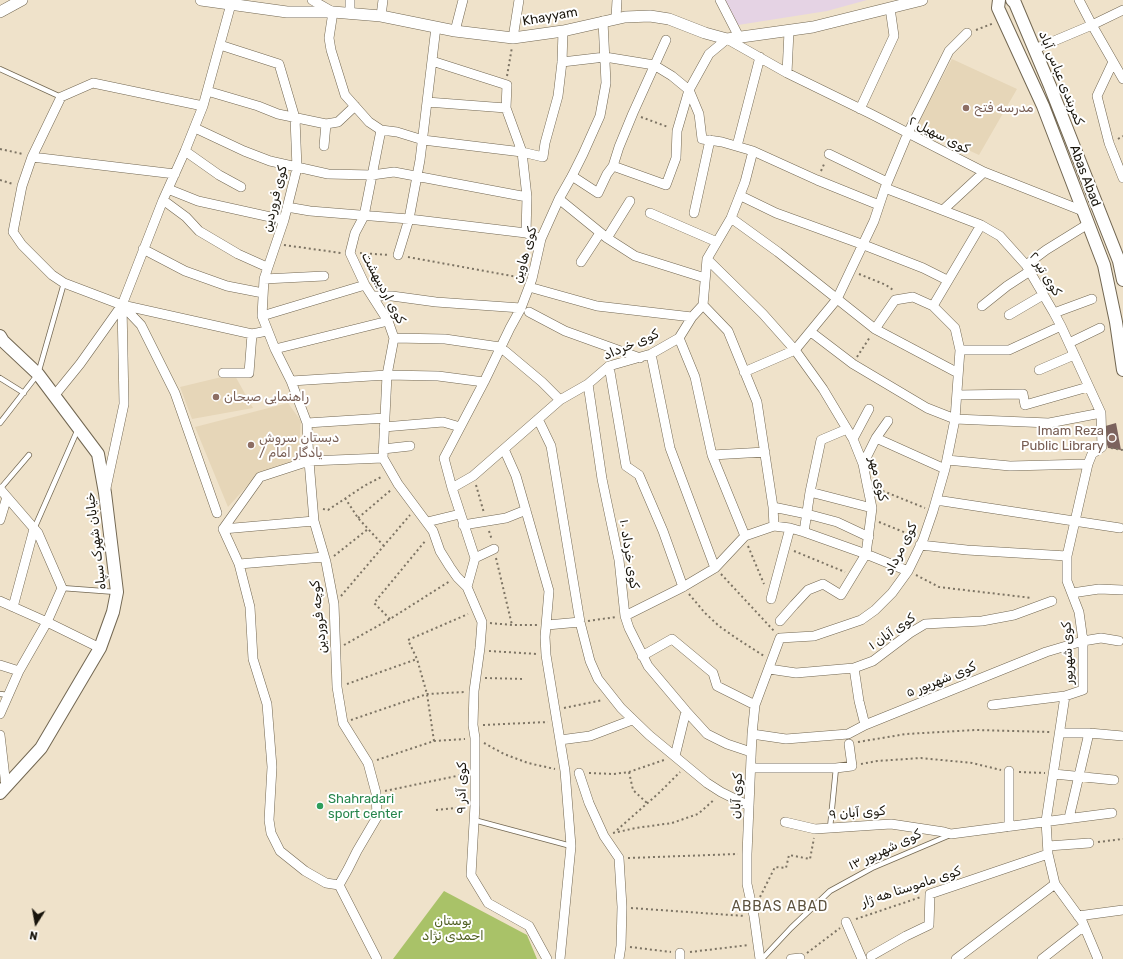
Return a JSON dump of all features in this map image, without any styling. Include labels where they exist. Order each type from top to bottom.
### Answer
[{"type":"main road","name":"Abas Abad","points":[[999,0],[998,8],[1005,20],[1043,106],[1104,265],[1116,322],[1123,370]]},
{"type":"main road","name":"کمربندی عباس آباد","points":[[1012,0],[1016,3],[1035,49],[1119,261],[1123,280]]},
{"type":"main road","points":[[1020,55],[1035,49]]},
{"type":"main road","name":"خیابان شهرک سپاه","points":[[1,342],[38,374],[98,454],[105,493],[117,592],[113,612],[100,648],[41,748],[3,790]]},
{"type":"street","points":[[0,12],[22,0]]},
{"type":"street","name":"Khayyam","points":[[201,0],[226,2],[287,12],[333,12],[381,16],[455,31],[513,38],[563,31],[625,16],[650,16],[669,19],[705,33],[727,39],[813,27],[920,0]]},
{"type":"street","points":[[312,0],[333,12],[329,38],[331,50],[345,95],[369,122],[381,130],[397,132],[423,140],[522,152],[543,157],[545,143],[558,96],[562,62],[563,31]]},
{"type":"street","points":[[350,0],[350,14]]},
{"type":"street","points":[[381,16],[383,0]]},
{"type":"street","points":[[455,31],[463,0]]},
{"type":"street","points":[[513,38],[518,0]]},
{"type":"street","points":[[616,18],[617,0]]},
{"type":"street","points":[[720,0],[739,37]]},
{"type":"street","points":[[1079,0],[1123,79]]},
{"type":"street","points":[[54,396],[80,364],[122,306],[163,200],[195,128],[203,106],[220,45],[226,2]]},
{"type":"street","points":[[860,109],[894,36],[890,8]]},
{"type":"street","points":[[1035,49],[1123,10]]},
{"type":"street","name":"کوی هاوین","points":[[475,558],[460,514],[444,458],[484,382],[525,310],[540,239],[600,116],[606,83],[604,21]]},
{"type":"street","points":[[398,256],[409,219],[418,176],[436,27]]},
{"type":"street","points":[[787,73],[789,31]]},
{"type":"street","points":[[744,372],[795,350],[837,299],[864,245],[886,185],[908,133],[950,50],[967,33]]},
{"type":"street","points":[[613,166],[666,185],[676,158],[677,131],[689,90],[710,54],[727,39]]},
{"type":"street","name":"کوی سهیل ۲","points":[[727,39],[787,73],[984,172],[1083,211]]},
{"type":"street","points":[[572,176],[598,193],[607,174],[613,166],[619,147],[666,40]]},
{"type":"street","name":"کوی فروردین","points":[[220,45],[279,64],[295,118],[297,168],[277,244],[267,267],[264,280],[262,316]]},
{"type":"street","points":[[562,62],[605,57],[654,65],[672,76],[689,90],[698,114],[702,139],[754,151],[817,180],[879,205]]},
{"type":"street","points":[[737,146],[760,57]]},
{"type":"street","points":[[432,61],[506,85],[506,108],[522,152],[527,197],[526,233]]},
{"type":"street","points":[[1113,62],[1097,96],[1109,143],[1123,178]]},
{"type":"street","points":[[203,106],[93,83],[61,97],[32,157],[22,186],[13,232],[22,245],[52,275],[64,283],[122,306],[252,334],[267,331]]},
{"type":"street","points":[[207,91],[258,106],[278,114],[326,124],[338,122],[355,106]]},
{"type":"street","points":[[427,102],[506,108]]},
{"type":"street","points":[[324,146],[326,124]]},
{"type":"street","points":[[195,128],[244,151],[270,161],[297,168],[328,174],[372,175],[394,172],[527,197]]},
{"type":"street","points":[[350,253],[355,233],[364,216],[381,130]]},
{"type":"street","points":[[694,213],[710,140]]},
{"type":"street","points":[[185,151],[218,175],[241,188]]},
{"type":"street","points":[[754,151],[741,196],[731,218],[707,259],[703,305],[728,331],[757,402],[773,507],[774,526]]},
{"type":"street","name":"کوی تیر ۲","points":[[829,154],[886,185],[981,225],[1000,236],[1028,268],[1061,326],[1088,387],[1102,413],[1102,447]]},
{"type":"street","points":[[32,157],[175,174]]},
{"type":"street","points":[[943,210],[984,172]]},
{"type":"street","points":[[168,189],[198,202],[284,220]]},
{"type":"street","points":[[741,196],[776,213],[923,268],[947,280]]},
{"type":"street","points":[[559,199],[604,236],[635,256],[705,278]]},
{"type":"street","points":[[163,200],[186,217],[200,231],[238,254],[267,267]]},
{"type":"street","points":[[581,262],[604,236],[630,201]]},
{"type":"street","points":[[287,207],[364,216],[409,219],[526,233],[540,239]]},
{"type":"street","points":[[650,213],[717,242]]},
{"type":"street","points":[[731,218],[778,252],[875,329],[958,373]]},
{"type":"street","points":[[982,306],[1028,268],[1046,250],[1088,224]]},
{"type":"street","points":[[933,306],[947,280],[981,225]]},
{"type":"street","points":[[144,249],[185,271],[227,286],[264,293]]},
{"type":"street","name":"کوی اردیبهشت","points":[[350,253],[365,285],[388,321],[394,338],[387,375],[383,454]]},
{"type":"street","name":"کوی مهر","points":[[707,259],[763,314],[795,350],[823,389],[853,439],[863,464],[872,508],[866,554],[841,595],[822,584],[808,590],[780,621]]},
{"type":"street","points":[[264,280],[324,276]]},
{"type":"street","points":[[531,283],[597,306],[692,317]]},
{"type":"street","points":[[262,316],[365,285]]},
{"type":"street","points":[[1009,315],[1043,294]]},
{"type":"street","points":[[373,296],[392,296],[436,302],[525,310],[565,331],[640,358]]},
{"type":"street","name":"کوی مرداد","points":[[780,638],[814,636],[860,620],[875,610],[892,593],[908,571],[922,542],[933,512],[945,469],[955,419],[960,350],[955,328],[933,306],[914,297],[904,298]]},
{"type":"street","points":[[875,329],[895,300],[904,298]]},
{"type":"street","points":[[1054,313],[1092,299]]},
{"type":"street","name":"کوی خرداد","points":[[452,488],[473,476],[560,400],[588,384],[609,366],[650,354],[679,338],[692,317],[703,305]]},
{"type":"street","points":[[105,493],[124,404],[122,306]]},
{"type":"street","points":[[122,306],[141,325],[175,393],[217,513]]},
{"type":"street","name":"کوچه فروردین","points":[[262,316],[275,349],[291,381],[307,423],[314,521],[325,559],[334,604],[337,687],[343,723],[368,763],[376,793],[377,817],[339,885]]},
{"type":"street","points":[[275,349],[388,321]]},
{"type":"street","points":[[960,350],[1009,350],[1061,326]]},
{"type":"street","points":[[1069,343],[1100,328]]},
{"type":"street","points":[[811,332],[853,364],[927,408],[955,419],[1049,423],[1102,413]]},
{"type":"street","points":[[222,373],[249,373],[252,334]]},
{"type":"street","points":[[394,338],[445,339],[503,349],[542,382],[560,400]]},
{"type":"street","points":[[679,338],[695,377],[712,455],[745,536]]},
{"type":"street","points":[[650,354],[670,448],[715,568]]},
{"type":"street","points":[[1039,370],[1074,355]]},
{"type":"street","points":[[609,366],[626,466],[640,475],[663,531],[683,587]]},
{"type":"street","points":[[291,381],[387,375],[438,376],[484,382]]},
{"type":"street","name":"کوی خرداد ۱۰","points":[[588,384],[602,479],[619,560],[625,616],[642,656],[648,666],[707,734],[727,744],[751,752]]},
{"type":"street","points":[[957,396],[1023,394],[1026,405],[1088,387]]},
{"type":"street","points":[[853,439],[869,409]]},
{"type":"street","points":[[538,419],[551,446],[580,622],[590,661],[598,679],[612,698],[632,720],[701,779],[749,806]]},
{"type":"street","points":[[863,464],[876,438],[888,421]]},
{"type":"street","points":[[307,423],[443,422],[460,428]]},
{"type":"street","points":[[804,532],[820,440],[847,429]]},
{"type":"street","points":[[876,438],[945,469]]},
{"type":"street","points":[[223,529],[260,477],[309,461],[383,454],[410,446]]},
{"type":"street","name":"کوی شهریور","points":[[1098,959],[1084,926],[1055,884],[1048,850],[1046,821],[1065,696],[1083,690],[1083,641],[1079,612],[1067,581],[1068,556],[1074,522],[1088,464],[1092,454],[1102,447]]},
{"type":"street","points":[[504,449],[516,476],[549,591],[545,637],[546,655],[565,771],[571,846],[560,959]]},
{"type":"street","points":[[712,455],[765,452]]},
{"type":"street","points":[[383,454],[398,484],[433,531],[440,551],[457,577],[467,586],[475,558],[494,549]]},
{"type":"street","points":[[947,460],[1010,466],[1088,464]]},
{"type":"street","points":[[0,489],[38,533],[62,588],[48,622],[4,695],[0,714]]},
{"type":"street","points":[[810,492],[872,508]]},
{"type":"street","points":[[0,520],[7,497]]},
{"type":"street","points":[[936,500],[1120,528]]},
{"type":"street","points":[[773,507],[837,522],[869,537]]},
{"type":"street","points":[[464,525],[506,518],[526,510]]},
{"type":"street","points":[[427,522],[460,514]]},
{"type":"street","points":[[223,529],[314,521]]},
{"type":"street","points":[[625,616],[683,587],[715,568],[745,536],[774,526],[804,532],[908,571]]},
{"type":"street","points":[[771,599],[790,528]]},
{"type":"street","points":[[13,606],[34,529]]},
{"type":"street","points":[[223,529],[239,564],[250,607],[253,659],[267,704],[272,767],[269,820],[271,834],[280,851],[305,871],[326,883],[339,885],[377,959]]},
{"type":"street","points":[[922,542],[967,550],[1068,556]]},
{"type":"street","points":[[239,564],[325,559]]},
{"type":"street","name":"کوی آذر ۹","points":[[467,586],[482,622],[474,691],[473,725],[475,738],[475,805],[471,875],[488,903],[529,926],[547,959]]},
{"type":"street","points":[[1072,593],[1099,589],[1123,590]]},
{"type":"street","name":"کوی آبان ۱","points":[[770,665],[796,673],[854,668],[874,661],[910,633],[925,624],[951,624],[988,620],[1014,615],[1052,600]]},
{"type":"street","points":[[0,601],[48,622],[100,648]]},
{"type":"street","points":[[547,625],[580,622]]},
{"type":"street","name":"کوی آبان","points":[[761,959],[747,884],[752,734],[755,705],[780,638]]},
{"type":"street","name":"کوی شهریور ۵","points":[[752,734],[786,739],[848,734],[865,725],[1032,658],[1083,641],[1101,638],[1119,641]]},
{"type":"street","points":[[642,656],[672,639],[713,673],[717,686],[755,705]]},
{"type":"street","points":[[0,665],[19,671]]},
{"type":"street","points":[[854,668],[859,702],[865,725]]},
{"type":"street","points":[[992,705],[1065,696]]},
{"type":"street","points":[[675,756],[686,711]]},
{"type":"street","points":[[560,740],[590,736],[632,720]]},
{"type":"street","points":[[1060,733],[1088,733],[1123,736]]},
{"type":"street","points":[[1069,818],[1088,733]]},
{"type":"street","points":[[0,735],[3,790]]},
{"type":"street","points":[[751,768],[836,768],[852,766],[849,744]]},
{"type":"street","points":[[1009,771],[1009,827]]},
{"type":"street","points":[[579,773],[589,803],[604,836],[619,858],[622,907],[621,946],[619,959]]},
{"type":"street","points":[[1054,774],[1114,780]]},
{"type":"street","name":"کوی شهریور ۱۳","points":[[951,834],[1112,813]]},
{"type":"street","points":[[785,822],[815,829]]},
{"type":"street","name":"کوی آبان ۹","points":[[815,829],[891,824],[951,834]]},
{"type":"street","name":"کوی ماموستا هه ژار","points":[[930,894],[1048,850],[1089,844]]},
{"type":"street","points":[[956,959],[1055,884]]},
{"type":"street","points":[[871,956],[906,936],[930,925],[930,894]]},
{"type":"street","points":[[1078,916],[1123,910]]},
{"type":"street","points":[[846,922],[862,959]]},
{"type":"street","points":[[1042,959],[1084,926]]},
{"type":"lane","points":[[0,69],[61,97]]},
{"type":"lane","points":[[0,423],[38,374],[64,283]]},
{"type":"lane","points":[[0,378],[24,393]]},
{"type":"lane","points":[[34,529],[78,428]]},
{"type":"lane","points":[[0,489],[29,455]]},
{"type":"lane","points":[[62,588],[117,592]]},
{"type":"lane","points":[[830,828],[836,768]]},
{"type":"lane","points":[[474,820],[571,846]]},
{"type":"lane","name":"کوی شهریور ۱۳","points":[[761,959],[830,891],[872,868],[951,834]]},
{"type":"path","points":[[967,33],[1005,20]]},
{"type":"path","points":[[506,85],[513,38]]},
{"type":"path","points":[[0,149],[32,157]]},
{"type":"path","points":[[817,180],[829,154]]},
{"type":"path","points":[[0,180],[22,186]]},
{"type":"path","points":[[277,244],[338,253],[350,253]]},
{"type":"path","name":"کوی اردیبهشت","points":[[350,253],[398,256],[531,283]]},
{"type":"path","points":[[851,270],[886,285],[904,298]]},
{"type":"path","points":[[853,364],[875,329]]},
{"type":"path","points":[[1102,447],[1123,450]]},
{"type":"path","points":[[313,509],[328,510],[364,486],[391,472]]},
{"type":"path","points":[[358,518],[398,484]]},
{"type":"path","points":[[867,484],[933,512]]},
{"type":"path","points":[[345,498],[358,518],[383,545]]},
{"type":"path","points":[[334,604],[383,545],[417,508]]},
{"type":"path","points":[[870,518],[922,542]]},
{"type":"path","points":[[325,559],[368,529]]},
{"type":"path","points":[[390,620],[374,603],[433,531]]},
{"type":"path","points":[[786,547],[853,576]]},
{"type":"path","points":[[715,568],[780,638]]},
{"type":"path","points":[[908,571],[939,587],[1052,600]]},
{"type":"path","points":[[336,650],[390,620],[457,577]]},
{"type":"path","points":[[683,587],[704,613],[770,665]]},
{"type":"path","points":[[434,741],[427,694],[417,659],[408,640],[477,610]]},
{"type":"path","points":[[580,622],[625,616]]},
{"type":"path","points":[[482,622],[512,625],[547,625]]},
{"type":"path","points":[[480,648],[492,652],[546,655]]},
{"type":"path","points":[[337,687],[417,659]]},
{"type":"path","points":[[476,678],[525,679]]},
{"type":"path","points":[[343,723],[427,694],[474,691]]},
{"type":"path","points":[[555,710],[612,698]]},
{"type":"path","points":[[473,725],[500,726],[557,721]]},
{"type":"path","points":[[849,744],[906,734],[975,730],[1060,733]]},
{"type":"path","points":[[368,763],[434,741],[475,738]]},
{"type":"path","points":[[852,766],[876,761],[921,758],[972,763],[1009,771],[1054,774]]},
{"type":"path","points":[[617,831],[686,766]]},
{"type":"path","points":[[376,793],[475,772]]},
{"type":"path","points":[[629,772],[633,790],[647,803]]},
{"type":"path","points":[[604,836],[617,831],[672,823],[698,814],[722,792]]},
{"type":"path","points":[[436,810],[475,805]]},
{"type":"path","name":"کوی آبان ۹","points":[[753,914],[775,867],[786,868],[789,855],[810,859],[815,829]]},
{"type":"path","points":[[1089,844],[1123,839]]},
{"type":"path","points":[[619,858],[747,854]]},
{"type":"path","name":"کوی ماموستا هه ژار","points":[[796,959],[846,922],[930,894]]},
{"type":"path","points":[[622,907],[753,914]]},
{"type":"shaded area","points":[[725,0],[867,0],[827,11],[738,25]]},
{"type":"shaded area","name":"مدرسه فتح","points":[[952,59],[1017,89],[979,155],[916,126]]},
{"type":"shaded area","name":"راهنمایی صبحان","points":[[234,374],[253,408],[192,419],[180,387]]},
{"type":"shaded area","name":"دبستان سروش / یادگار امام","points":[[288,403],[301,421],[298,463],[257,475],[228,507],[195,427]]},
{"type":"green space","name":"بوستان احمدی نژاد","points":[[444,891],[527,935],[537,959],[393,959]]},
{"type":"building","name":"Imam Reza Public Library","points":[[1116,423],[1121,450],[1108,448],[1102,427]]},
{"type":"place","name":"مدرسه فتح","points":[[966,108]]},
{"type":"place","name":"راهنمایی صبحان","points":[[216,397]]},
{"type":"place","name":"Imam Reza Public Library","points":[[1112,438]]},
{"type":"place","name":"دبستان سروش / یادگار امام","points":[[251,445]]},
{"type":"place","name":"Shahradari sport center","points":[[320,806]]},
{"type":"district","name":"ABBAS ABAD","points":[[780,907]]}]
